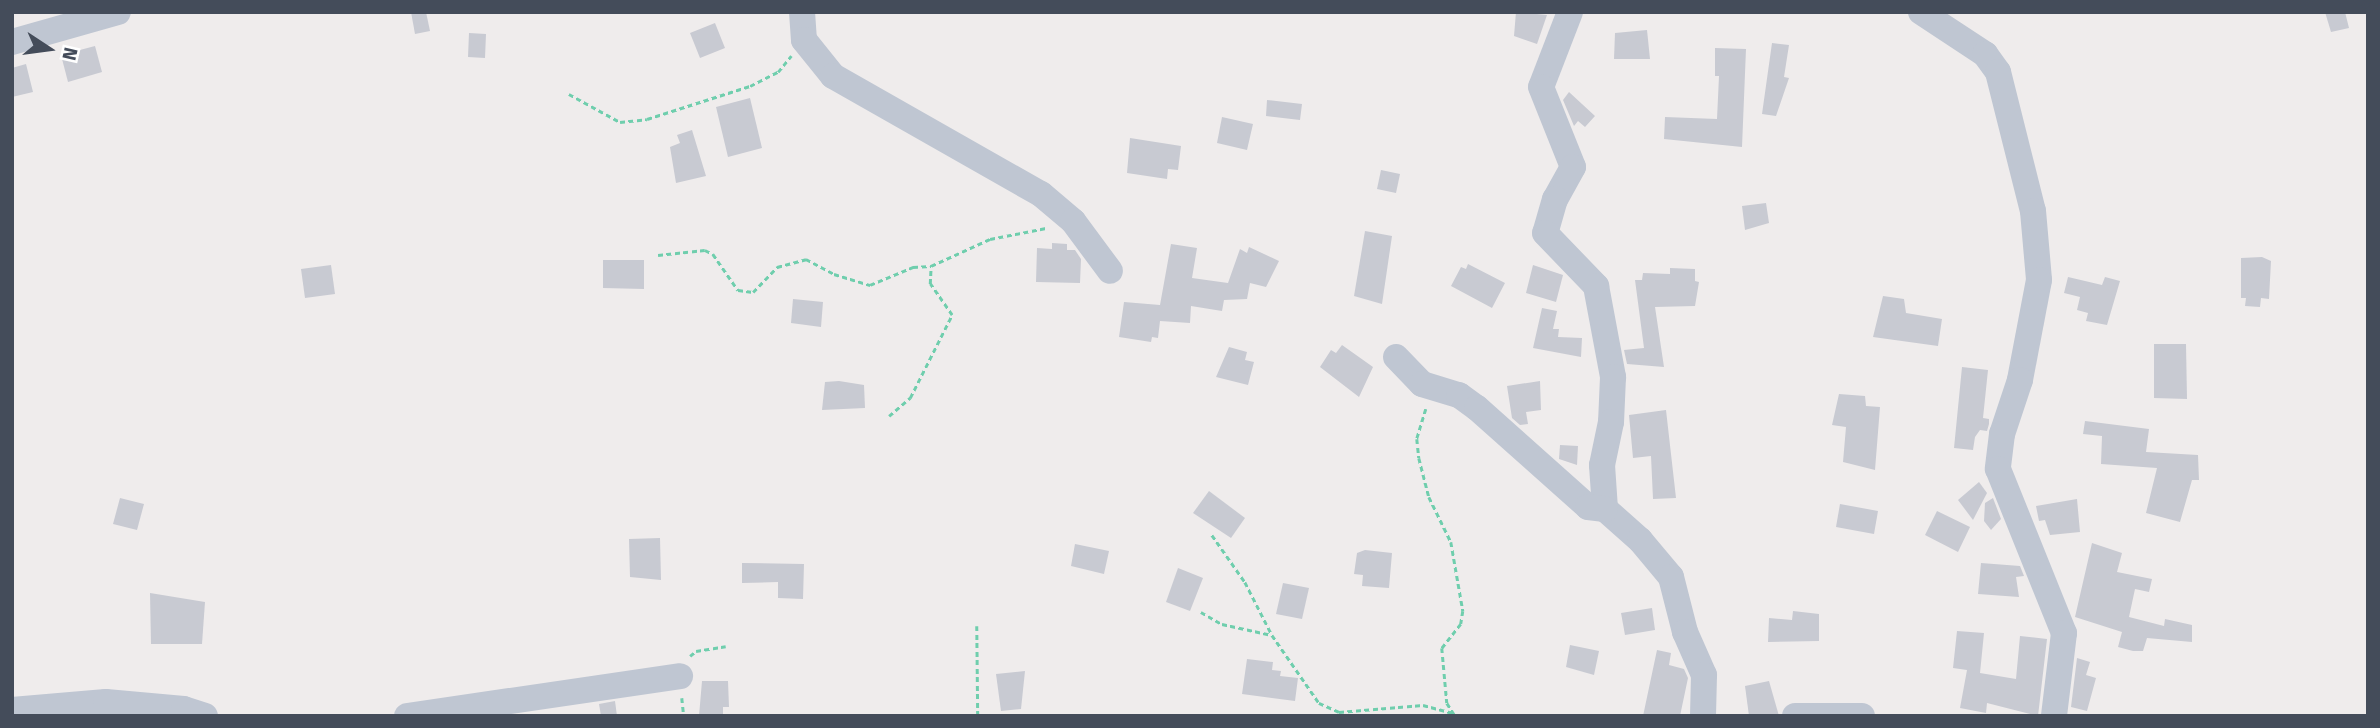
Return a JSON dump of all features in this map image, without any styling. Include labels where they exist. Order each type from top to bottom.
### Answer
[{"type":"street","points":[[12,42],[118,12]]},
{"type":"street","points":[[802,12],[804,40],[833,76],[867,99],[1017,179],[1073,221],[1110,271]]},
{"type":"street","points":[[1570,12],[1541,87],[1573,167],[1555,199],[1545,233],[1596,286],[1613,377],[1611,422],[1602,465],[1605,509]]},
{"type":"street","points":[[1921,12],[1985,54],[1998,72],[2033,211],[2039,280],[2020,380],[2002,434],[1998,470],[2064,633],[2054,716]]},
{"type":"street","points":[[1396,357],[1422,384],[1459,396],[1477,408],[1588,507],[1605,509],[1640,540],[1671,577],[1685,632],[1704,675],[1703,716]]},
{"type":"street","points":[[407,716],[680,676]]},
{"type":"street","points":[[12,710],[106,702],[205,716]]},
{"type":"street","points":[[1795,716],[1863,716]]},
{"type":"path","points":[[569,94],[620,122],[647,119],[750,86],[778,72],[804,40]]},
{"type":"path","points":[[658,255],[705,250],[713,254],[738,290],[753,292],[777,267],[806,259],[834,274],[870,285],[913,267],[931,266],[990,239],[1073,221]]},
{"type":"path","points":[[889,416],[910,398],[920,373],[946,335],[952,315],[930,284],[931,266]]},
{"type":"path","points":[[1436,388],[1428,396],[1418,439],[1429,497],[1451,542],[1463,611],[1461,624],[1442,648],[1447,703],[1454,714]]},
{"type":"path","points":[[1212,535],[1237,570],[1272,635],[1319,703],[1339,712],[1423,705],[1454,714]]},
{"type":"path","points":[[1201,612],[1222,624],[1272,635]]},
{"type":"path","points":[[976,626],[978,716]]},
{"type":"building","points":[[411,12],[426,12],[430,31],[415,34]]},
{"type":"building","points":[[1516,12],[1547,15],[1537,44],[1514,36]]},
{"type":"building","points":[[2325,12],[2345,12],[2349,28],[2331,32]]},
{"type":"building","points":[[715,23],[725,48],[700,58],[690,33]]},
{"type":"building","points":[[1647,30],[1650,59],[1614,59],[1615,33]]},
{"type":"building","points":[[469,33],[486,34],[485,58],[468,57]]},
{"type":"building","points":[[1772,43],[1789,45],[1784,77],[1789,78],[1776,116],[1762,114]]},
{"type":"building","points":[[95,46],[102,72],[68,82],[61,55]]},
{"type":"building","points":[[1715,48],[1746,49],[1742,147],[1664,139],[1665,117],[1717,119],[1719,76],[1715,76]]},
{"type":"building","points":[[26,64],[33,92],[12,97],[12,68]]},
{"type":"building","points":[[1569,92],[1595,116],[1585,127],[1578,121],[1574,126],[1563,100]]},
{"type":"building","points":[[750,98],[762,148],[728,157],[716,107]]},
{"type":"building","points":[[1267,100],[1302,104],[1300,120],[1266,116]]},
{"type":"building","points":[[1222,117],[1253,124],[1247,150],[1217,143]]},
{"type":"building","points":[[692,130],[706,176],[676,183],[670,147],[680,143],[677,135]]},
{"type":"building","points":[[1130,138],[1181,146],[1178,170],[1168,169],[1167,179],[1127,173]]},
{"type":"building","points":[[1381,170],[1400,174],[1396,193],[1377,189]]},
{"type":"building","points":[[1766,203],[1769,223],[1745,230],[1742,206]]},
{"type":"building","points":[[1365,231],[1392,236],[1382,304],[1354,296]]},
{"type":"building","points":[[1052,243],[1067,244],[1067,250],[1075,250],[1081,259],[1080,283],[1036,282],[1037,248],[1052,249]]},
{"type":"building","points":[[1171,244],[1197,248],[1192,278],[1228,283],[1240,249],[1247,253],[1249,247],[1279,261],[1266,287],[1250,283],[1247,299],[1224,300],[1222,311],[1191,306],[1190,323],[1160,321],[1158,338],[1152,337],[1151,342],[1119,337],[1124,302],[1160,305]]},
{"type":"building","points":[[2262,257],[2271,261],[2269,299],[2261,298],[2260,307],[2245,306],[2246,298],[2241,298],[2241,258]]},
{"type":"building","points":[[603,260],[644,260],[644,289],[603,288]]},
{"type":"building","points":[[1468,264],[1505,283],[1492,308],[1451,286],[1461,267],[1466,269]]},
{"type":"building","points":[[331,265],[335,294],[305,298],[301,269]]},
{"type":"building","points":[[1533,265],[1563,275],[1556,302],[1526,293]]},
{"type":"building","points":[[1670,268],[1695,269],[1695,281],[1699,282],[1695,306],[1655,307],[1664,367],[1627,364],[1624,350],[1644,348],[1635,280],[1642,280],[1643,273],[1670,274]]},
{"type":"building","points":[[2068,277],[2102,285],[2105,277],[2120,281],[2107,325],[2086,321],[2088,313],[2077,310],[2080,297],[2064,293]]},
{"type":"building","points":[[1883,296],[1904,299],[1906,313],[1942,319],[1938,346],[1873,337]]},
{"type":"building","points":[[793,299],[823,302],[821,327],[791,323]]},
{"type":"building","points":[[1542,308],[1557,311],[1553,329],[1559,329],[1558,337],[1582,338],[1581,357],[1533,348]]},
{"type":"building","points":[[2154,344],[2186,344],[2187,399],[2154,398]]},
{"type":"building","points":[[1342,345],[1373,367],[1359,397],[1320,367],[1331,350],[1336,353]]},
{"type":"building","points":[[1229,347],[1247,352],[1245,360],[1254,362],[1248,385],[1216,377]]},
{"type":"building","points":[[1962,367],[1988,370],[1983,418],[1989,419],[1989,424],[1987,431],[1980,430],[1975,437],[1973,450],[1954,448]]},
{"type":"building","points":[[1540,381],[1541,410],[1526,412],[1528,424],[1520,425],[1512,418],[1507,386]]},
{"type":"building","points":[[825,382],[864,385],[865,408],[822,410]]},
{"type":"building","points":[[1839,394],[1865,396],[1866,406],[1880,407],[1875,470],[1843,462],[1846,427],[1832,425]]},
{"type":"building","points":[[1666,410],[1676,498],[1653,499],[1651,456],[1633,458],[1629,415]]},
{"type":"building","points":[[2085,421],[2149,429],[2146,452],[2198,455],[2199,480],[2192,480],[2180,522],[2146,513],[2157,468],[2101,464],[2102,436],[2083,434]]},
{"type":"building","points":[[1560,445],[1578,446],[1577,465],[1559,459]]},
{"type":"building","points":[[1979,482],[1987,493],[1973,520],[1958,500]]},
{"type":"building","points":[[1209,491],[1245,518],[1231,538],[1193,513]]},
{"type":"building","points":[[120,498],[144,504],[137,530],[113,524]]},
{"type":"building","points":[[1993,498],[2001,519],[1991,530],[1984,521],[1985,503]]},
{"type":"building","points":[[2077,499],[2080,532],[2050,535],[2045,520],[2039,521],[2036,506]]},
{"type":"building","points":[[1840,504],[1878,511],[1874,534],[1836,527]]},
{"type":"building","points":[[1937,511],[1970,527],[1958,552],[1925,535]]},
{"type":"building","points":[[660,538],[661,580],[630,577],[629,539]]},
{"type":"building","points":[[2092,543],[2122,553],[2117,572],[2152,579],[2149,592],[2135,589],[2129,617],[2164,626],[2165,619],[2192,625],[2192,642],[2147,638],[2143,651],[2133,651],[2118,647],[2122,632],[2075,617]]},
{"type":"building","points":[[1075,544],[1109,551],[1104,574],[1071,566]]},
{"type":"building","points":[[1365,550],[1392,553],[1389,588],[1362,586],[1363,575],[1354,574],[1357,553]]},
{"type":"building","points":[[742,563],[804,564],[803,599],[778,598],[778,582],[742,583]]},
{"type":"building","points":[[1981,563],[2020,566],[2024,576],[2016,577],[2019,597],[1978,594]]},
{"type":"building","points":[[1178,568],[1203,578],[1190,611],[1166,602]]},
{"type":"building","points":[[1283,583],[1309,588],[1302,619],[1276,614]]},
{"type":"building","points":[[150,593],[205,602],[202,644],[151,644]]},
{"type":"building","points":[[1652,608],[1655,630],[1625,635],[1621,613]]},
{"type":"building","points":[[1793,611],[1819,614],[1819,641],[1768,642],[1769,618],[1792,620]]},
{"type":"building","points":[[1957,631],[1984,633],[1980,673],[2016,679],[2020,636],[2047,639],[2038,716],[1987,703],[1986,713],[1960,708],[1967,670],[1953,668]]},
{"type":"building","points":[[1570,645],[1599,651],[1594,675],[1566,667]]},
{"type":"building","points":[[1657,650],[1671,653],[1669,665],[1684,669],[1688,678],[1680,716],[1643,716]]},
{"type":"building","points":[[2077,658],[2090,662],[2086,675],[2096,678],[2087,711],[2071,707]]},
{"type":"building","points":[[1247,659],[1273,662],[1272,670],[1281,671],[1280,676],[1298,678],[1295,701],[1242,694]]},
{"type":"building","points":[[1025,671],[1021,709],[1001,711],[996,674]]},
{"type":"building","points":[[702,681],[728,681],[729,707],[723,707],[723,716],[699,716]]},
{"type":"building","points":[[1769,681],[1779,716],[1749,716],[1745,686]]},
{"type":"building","points":[[615,701],[617,716],[601,716],[599,704]]}]
